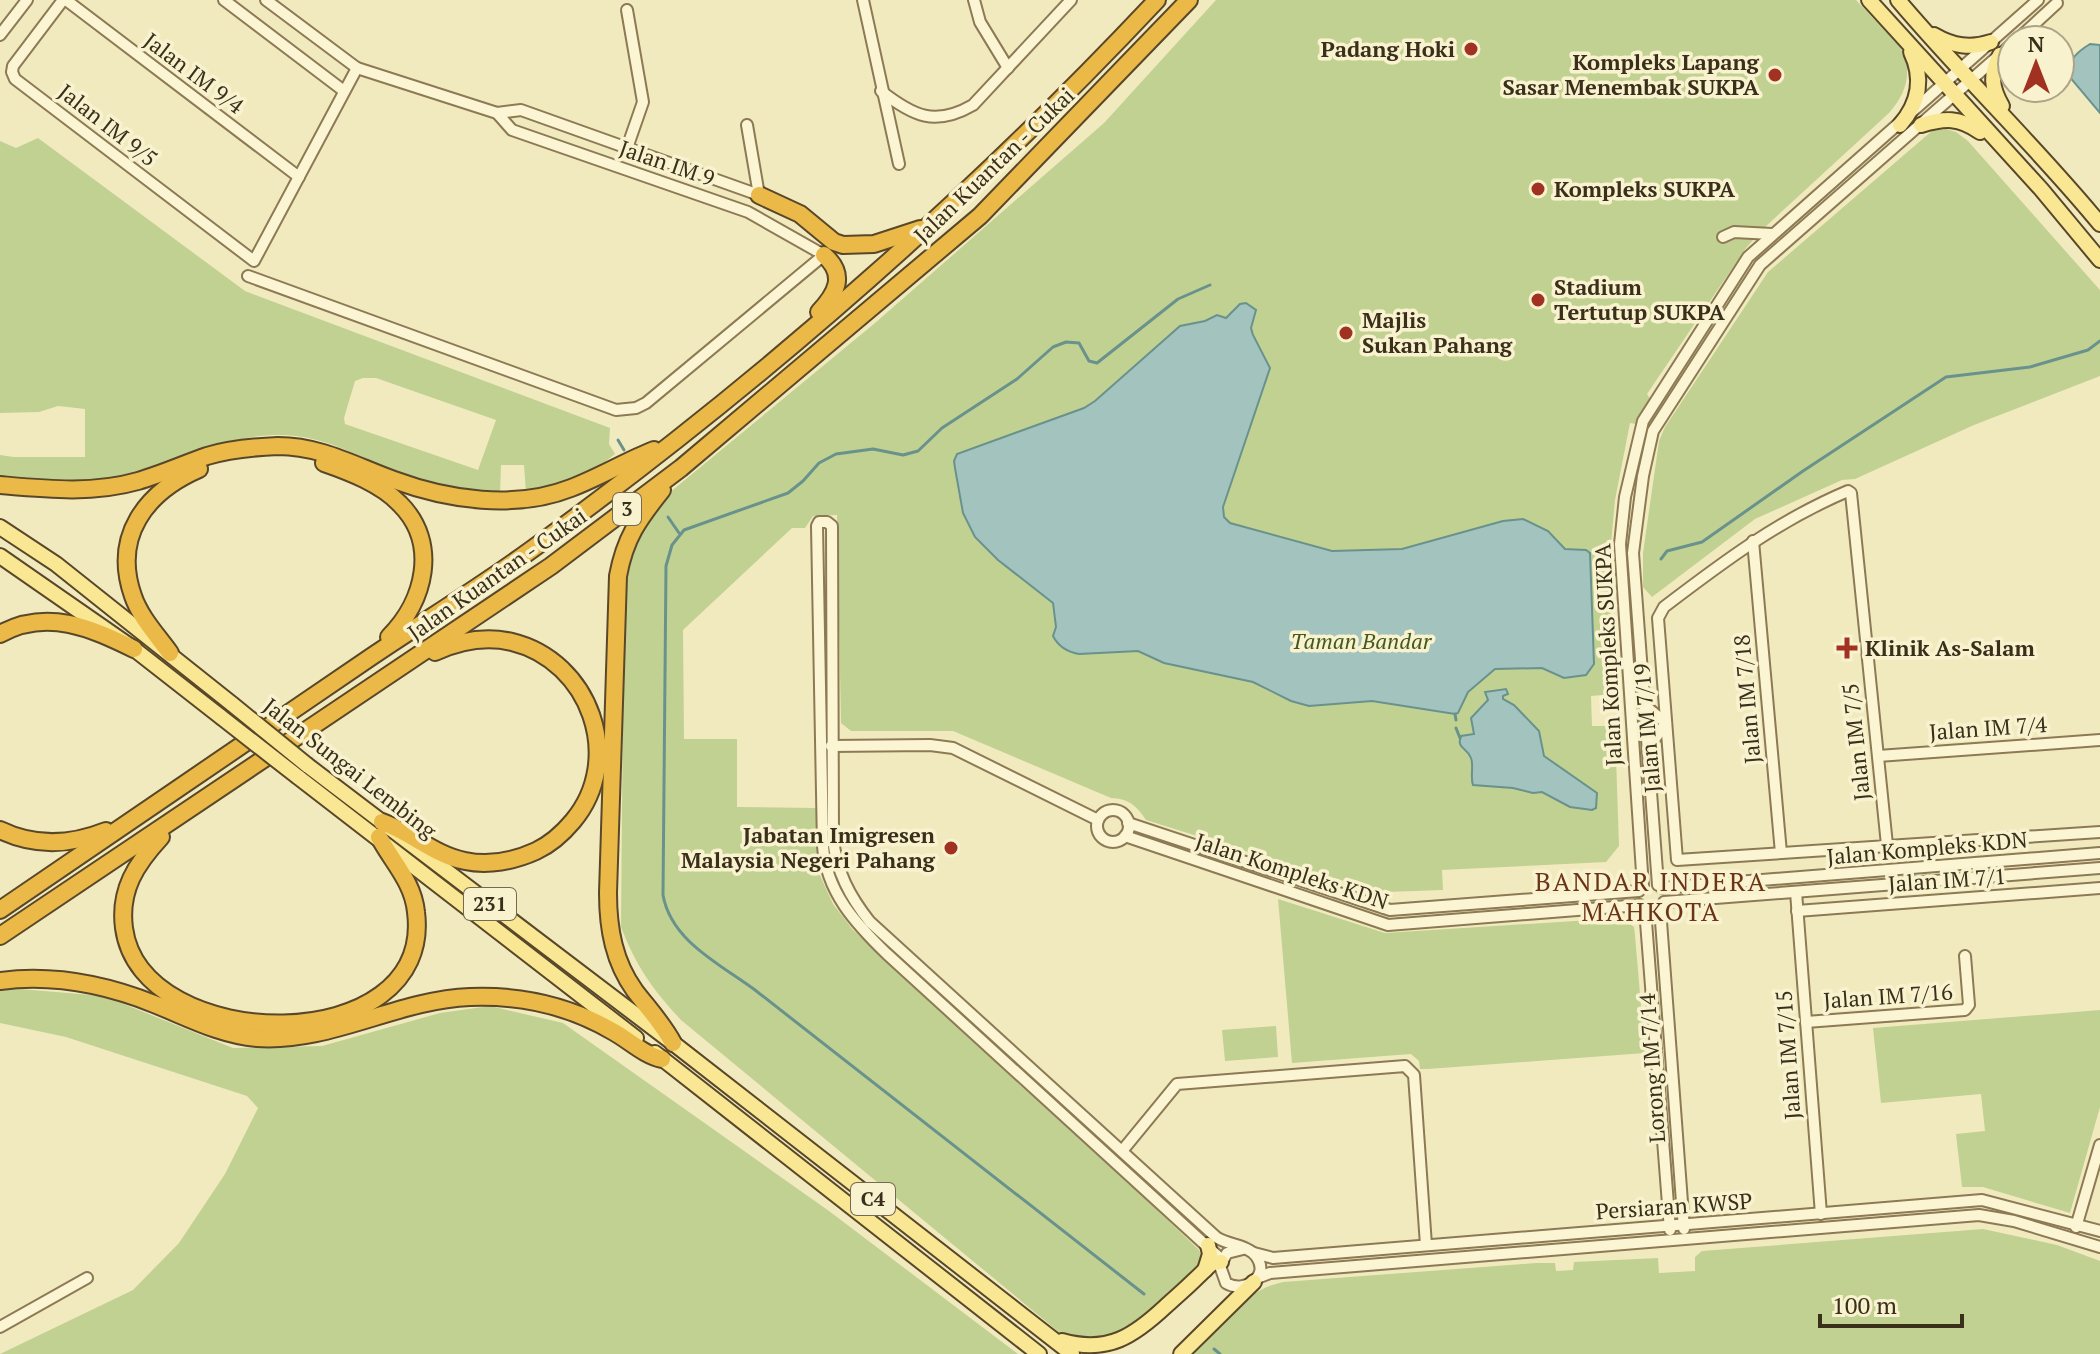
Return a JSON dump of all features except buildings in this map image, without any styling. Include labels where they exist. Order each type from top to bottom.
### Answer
[{"type":"highway","name":"Jalan Kuantan - Cukai","points":[[0,910],[544,541],[672,443],[774,361],[929,227],[1044,117],[1157,0]]},
{"type":"highway","name":"Jalan Kuantan - Cukai","points":[[0,936],[551,566],[681,468],[980,216],[1189,0]]},
{"type":"highway","points":[[759,195],[800,214],[834,242],[843,245],[874,244],[929,227]]},
{"type":"highway","points":[[774,361],[834,292],[836,269],[824,255]]},
{"type":"highway","points":[[0,485],[90,489],[137,482],[210,455],[247,448],[283,446],[316,450],[429,492],[465,499],[502,500],[570,489],[626,461],[672,443]]},
{"type":"highway","points":[[170,653],[144,618],[133,597],[128,576],[126,555],[131,532],[141,513],[170,483],[212,464],[238,458],[299,457],[346,471],[383,490],[399,502],[419,531],[424,573],[419,592],[400,626],[365,661]]},
{"type":"highway","points":[[673,1043],[624,971],[608,922],[608,893],[618,576],[623,548],[634,526],[681,468]]},
{"type":"highway","points":[[0,634],[32,623],[60,622],[90,627],[134,649]]},
{"type":"highway","points":[[381,830],[465,861],[491,863],[521,858],[545,847],[564,832],[581,812],[594,783],[599,755],[593,716],[579,687],[548,658],[531,648],[492,639],[449,646],[408,663]]},
{"type":"highway","points":[[182,816],[141,859],[129,879],[124,899],[126,940],[134,961],[142,971],[167,991],[203,1012],[247,1023],[304,1023],[340,1015],[371,1003],[402,974],[412,957],[417,933],[416,910],[404,874],[381,830]]},
{"type":"highway","points":[[0,830],[19,839],[61,843],[125,826]]},
{"type":"highway","points":[[0,981],[47,978],[93,984],[214,1028],[255,1038],[318,1034],[402,1007],[439,999],[507,998],[569,1009],[662,1059]]},
{"type":"main road","points":[[1869,0],[2041,189],[2100,260]]},
{"type":"main road","points":[[1898,0],[2100,224]]},
{"type":"main road","points":[[1920,26],[1942,40],[1961,46],[1991,42]]},
{"type":"main road","points":[[1900,125],[1913,107],[1919,81],[1913,54],[1902,37]]},
{"type":"main road","points":[[1996,63],[1992,88],[1996,95]]},
{"type":"main road","points":[[2001,104],[2015,128]]},
{"type":"main road","points":[[1921,125],[1946,118],[1960,120],[2000,146]]},
{"type":"main road","name":"Jalan Sungai Lembing","points":[[0,527],[56,564],[170,653],[232,704],[302,771]]},
{"type":"main road","name":"Jalan Sungai Lembing","points":[[0,556],[134,649],[221,717],[302,771],[673,1043]]},
{"type":"main road","name":"Jalan Sungai Lembing","points":[[381,830],[662,1059]]},
{"type":"main road","name":"C4","points":[[673,1043],[1072,1354]]},
{"type":"main road","name":"C4","points":[[662,1059],[1039,1354]]},
{"type":"main road","points":[[1205,1271],[1210,1254],[1208,1245]]},
{"type":"main road","points":[[1043,1332],[1086,1348],[1108,1347],[1127,1340],[1213,1262],[1221,1261]]},
{"type":"main road","points":[[1181,1354],[1256,1280]]},
{"type":"street","points":[[0,35],[27,0]]},
{"type":"street","name":"Jalan IM 9/5","points":[[64,0],[13,66],[15,79],[254,261],[299,177]]},
{"type":"street","name":"Jalan IM 9/4","points":[[64,0],[299,177]]},
{"type":"street","points":[[224,0],[344,91]]},
{"type":"street","name":"Jalan IM 9","points":[[266,0],[357,68],[497,113],[521,110],[759,195]]},
{"type":"street","points":[[863,0],[899,164]]},
{"type":"street","points":[[974,0],[980,22],[1008,68]]},
{"type":"street","points":[[881,91],[902,108],[917,115],[947,117],[973,105],[1071,0]]},
{"type":"street","name":"Jalan Kompleks SUKPA","points":[[1641,889],[1620,561],[1627,484],[1646,415],[1743,264],[2038,0]]},
{"type":"street","points":[[2034,24],[2057,3]]},
{"type":"street","points":[[627,10],[643,102],[627,148]]},
{"type":"street","name":"Jalan Kompleks SUKPA","points":[[1660,887],[1643,704],[1633,548],[1643,476],[1656,425],[1760,265],[1996,58]]},
{"type":"street","points":[[299,177],[357,68]]},
{"type":"street","name":"Jalan IM 9","points":[[497,113],[512,130],[748,212],[824,255]]},
{"type":"street","points":[[530,136],[528,122],[536,116]]},
{"type":"street","points":[[545,141],[551,136],[553,122]]},
{"type":"street","points":[[747,125],[759,195]]},
{"type":"street","points":[[1723,237],[1734,232],[1773,234]]},
{"type":"street","points":[[248,276],[616,410],[636,408],[646,403],[824,255]]},
{"type":"street","name":"Jalan IM 7/19","points":[[1851,493],[1848,491],[1805,508],[1753,541],[1664,607],[1658,618],[1677,860],[1887,845]]},
{"type":"street","name":"Jalan IM 7/5","points":[[1851,493],[1887,845]]},
{"type":"street","points":[[1108,1145],[954,1015],[866,934],[840,900],[823,853],[817,526],[821,522],[832,526],[834,848],[849,893],[870,922],[963,1005],[1108,1145],[1221,1261],[1232,1250],[1246,1250],[1259,1264],[1256,1280]]},
{"type":"street","name":"Jalan IM 7/18","points":[[1753,541],[1781,853]]},
{"type":"street","points":[[1643,704],[1666,723],[1648,748]]},
{"type":"street","name":"Jalan IM 7/4","points":[[1878,756],[2100,740]]},
{"type":"street","points":[[821,746],[930,745],[953,748],[1098,820]]},
{"type":"street","points":[[1112,810],[1124,815],[1128,823],[1125,836],[1113,842],[1104,839],[1098,833],[1098,820],[1112,810]]},
{"type":"street","name":"Jalan Kompleks KDN","points":[[1128,823],[1390,910],[1641,889]]},
{"type":"street","name":"Jalan IM 7/1","points":[[1887,845],[2100,832]]},
{"type":"street","name":"Jalan Kompleks KDN","points":[[1125,836],[1388,925],[1643,907]]},
{"type":"street","name":"Jalan Kompleks KDN","points":[[1660,887],[2100,853]]},
{"type":"street","name":"Jalan Kompleks KDN","points":[[1662,905],[2100,868]]},
{"type":"street","points":[[1651,883],[1660,887],[1662,905],[1652,911],[1643,907],[1637,898],[1641,889],[1651,883]]},
{"type":"street","name":"Jalan IM 7/1","points":[[1797,911],[2100,888]]},
{"type":"street","name":"Jalan IM 7/15","points":[[1796,892],[1821,1214]]},
{"type":"street","name":"Lorong IM 7/14","points":[[1662,905],[1685,1239]]},
{"type":"street","name":"Lorong IM 7/14","points":[[1643,907],[1670,1240]]},
{"type":"street","points":[[1388,925],[1390,910]]},
{"type":"street","name":"Jalan IM 7/16","points":[[1806,1022],[1965,1010],[1969,1005],[1965,956]]},
{"type":"street","points":[[954,1015],[963,1005]]},
{"type":"street","points":[[1122,1151],[1177,1084],[1405,1066],[1414,1075],[1426,1245]]},
{"type":"street","name":"Persiaran KWSP","points":[[1108,1145],[1122,1151],[1216,1237],[1226,1244],[1268,1258],[1988,1200],[2100,1231]]},
{"type":"street","points":[[2072,1237],[2100,1145]]},
{"type":"street","points":[[1806,1215],[1808,1230]]},
{"type":"street","name":"Persiaran KWSP","points":[[1221,1261],[1222,1278],[1232,1286],[1244,1288],[1270,1273],[1987,1215],[2100,1247]]},
{"type":"street","points":[[1441,1244],[1442,1259]]},
{"type":"street","points":[[2,1326],[87,1278]]},
{"type":"green space","name":"Taman Bandar","points":[[1216,0],[1856,0],[1900,47],[1907,73],[1904,90],[1889,113],[1746,248],[1647,394],[1651,400],[1636,424],[1630,423],[1615,500],[1609,566],[1614,694],[1591,696],[1592,726],[1615,726],[1619,846],[1606,862],[1442,870],[1443,890],[1386,892],[1146,820],[1127,801],[1111,798],[953,731],[851,731],[841,723],[837,515],[813,516],[805,528],[792,528],[683,630],[684,739],[737,739],[737,807],[816,808],[818,871],[833,904],[853,930],[1020,1085],[1081,1137],[1199,1250],[1198,1268],[1129,1332],[1110,1339],[1073,1338],[1060,1333],[681,1020],[639,966],[621,927],[624,579],[638,532],[663,498],[875,323],[1104,123]]},
{"type":"green space","points":[[1946,129],[1968,141],[2100,290],[2100,376],[1974,425],[1855,479],[1842,480],[1755,519],[1652,597],[1643,587],[1643,553],[1659,441],[1665,427],[1768,272],[1932,131]]},
{"type":"green space","points":[[38,138],[245,291],[610,428],[609,444],[615,454],[574,480],[526,493],[524,465],[501,465],[500,494],[433,484],[331,444],[279,435],[223,443],[133,474],[100,481],[49,483],[0,477],[0,455],[85,457],[85,409],[58,406],[39,412],[0,413],[0,141],[16,148]],"holes":[[[376,378],[496,420],[478,470],[345,424],[355,381]]]},
{"type":"green space","points":[[1278,899],[1385,933],[1622,918],[1634,927],[1645,1053],[1428,1069],[1420,1069],[1419,1061],[1411,1054],[1292,1063]]},
{"type":"green space","points":[[8,988],[104,996],[233,1048],[322,1046],[440,1013],[490,1006],[563,1023],[829,1211],[1018,1354],[0,1354],[133,1290],[179,1243],[225,1174],[258,1108],[247,1096],[66,1037],[0,1023],[0,991]]},
{"type":"green space","points":[[2100,1010],[2100,1107],[2070,1213],[1983,1187],[1962,1187],[1956,1134],[1985,1131],[1981,1094],[1881,1103],[1873,1028]]},
{"type":"green space","points":[[1276,1026],[1278,1057],[1225,1061],[1222,1030]]},
{"type":"green space","points":[[1983,1229],[2057,1245],[2100,1261],[2100,1354],[1188,1354],[1243,1301],[1283,1282],[1536,1263],[1555,1263],[1556,1271],[1573,1270],[1574,1262],[1658,1258],[1659,1273],[1695,1271],[1695,1257],[1702,1251]]},
{"type":"water","points":[[2090,44],[2100,45],[2100,113],[2076,84],[2076,54]]},
{"type":"water","points":[[1246,303],[1256,310],[1251,328],[1270,368],[1223,507],[1224,517],[1230,523],[1332,551],[1402,549],[1503,521],[1523,519],[1548,531],[1565,549],[1590,553],[1594,664],[1586,675],[1564,678],[1542,668],[1495,669],[1468,692],[1455,714],[1372,701],[1309,706],[1291,701],[1253,682],[1164,663],[1138,651],[1079,654],[1058,643],[1053,636],[1056,627],[1053,603],[998,560],[975,537],[963,513],[954,461],[957,454],[1084,408],[1180,326],[1217,315],[1226,318],[1240,304]]},
{"type":"water","points":[[1506,689],[1508,694],[1503,699],[1514,705],[1539,731],[1544,756],[1597,793],[1596,808],[1570,807],[1542,792],[1473,785],[1472,761],[1461,746],[1461,736],[1474,734],[1471,718],[1488,700],[1485,692]]},
{"type":"waterway","points":[[1144,1294],[755,990],[699,950],[676,926],[663,895],[666,566],[672,545],[684,530],[788,493],[819,463],[836,454],[873,449],[903,455],[918,451],[942,428],[1017,379],[1053,347],[1066,342],[1079,343],[1089,361],[1097,363],[1178,299],[1210,285]]},
{"type":"waterway","points":[[1661,559],[1667,551],[1702,542],[1946,377],[2030,367],[2088,350],[2100,341]]},
{"type":"waterway","points":[[618,440],[624,450]]},
{"type":"waterway","points":[[668,517],[679,533]]},
{"type":"waterway","points":[[1455,714],[1456,720]]},
{"type":"waterway","points":[[1456,728],[1460,738]]},
{"type":"waterway","points":[[1214,1349],[1220,1354]]},
{"type":"place","name":"Padang Hoki","points":[[1471,49]]},
{"type":"place","name":"Kompleks Lapang Sasar Menembak SUKPA","points":[[1775,75]]},
{"type":"place","name":"Kompleks SUKPA","points":[[1538,189]]},
{"type":"place","name":"Stadium Tertutup SUKPA","points":[[1538,300]]},
{"type":"place","name":"Majlis Sukan Pahang","points":[[1346,333]]},
{"type":"place","name":"Klinik As-Salam","points":[[1847,648]]},
{"type":"place","name":"Jabatan Imigresen Malaysia Negeri Pahang","points":[[951,848]]},
{"type":"district","name":"BANDAR INDERA MAHKOTA","points":[[1651,897]]}]
